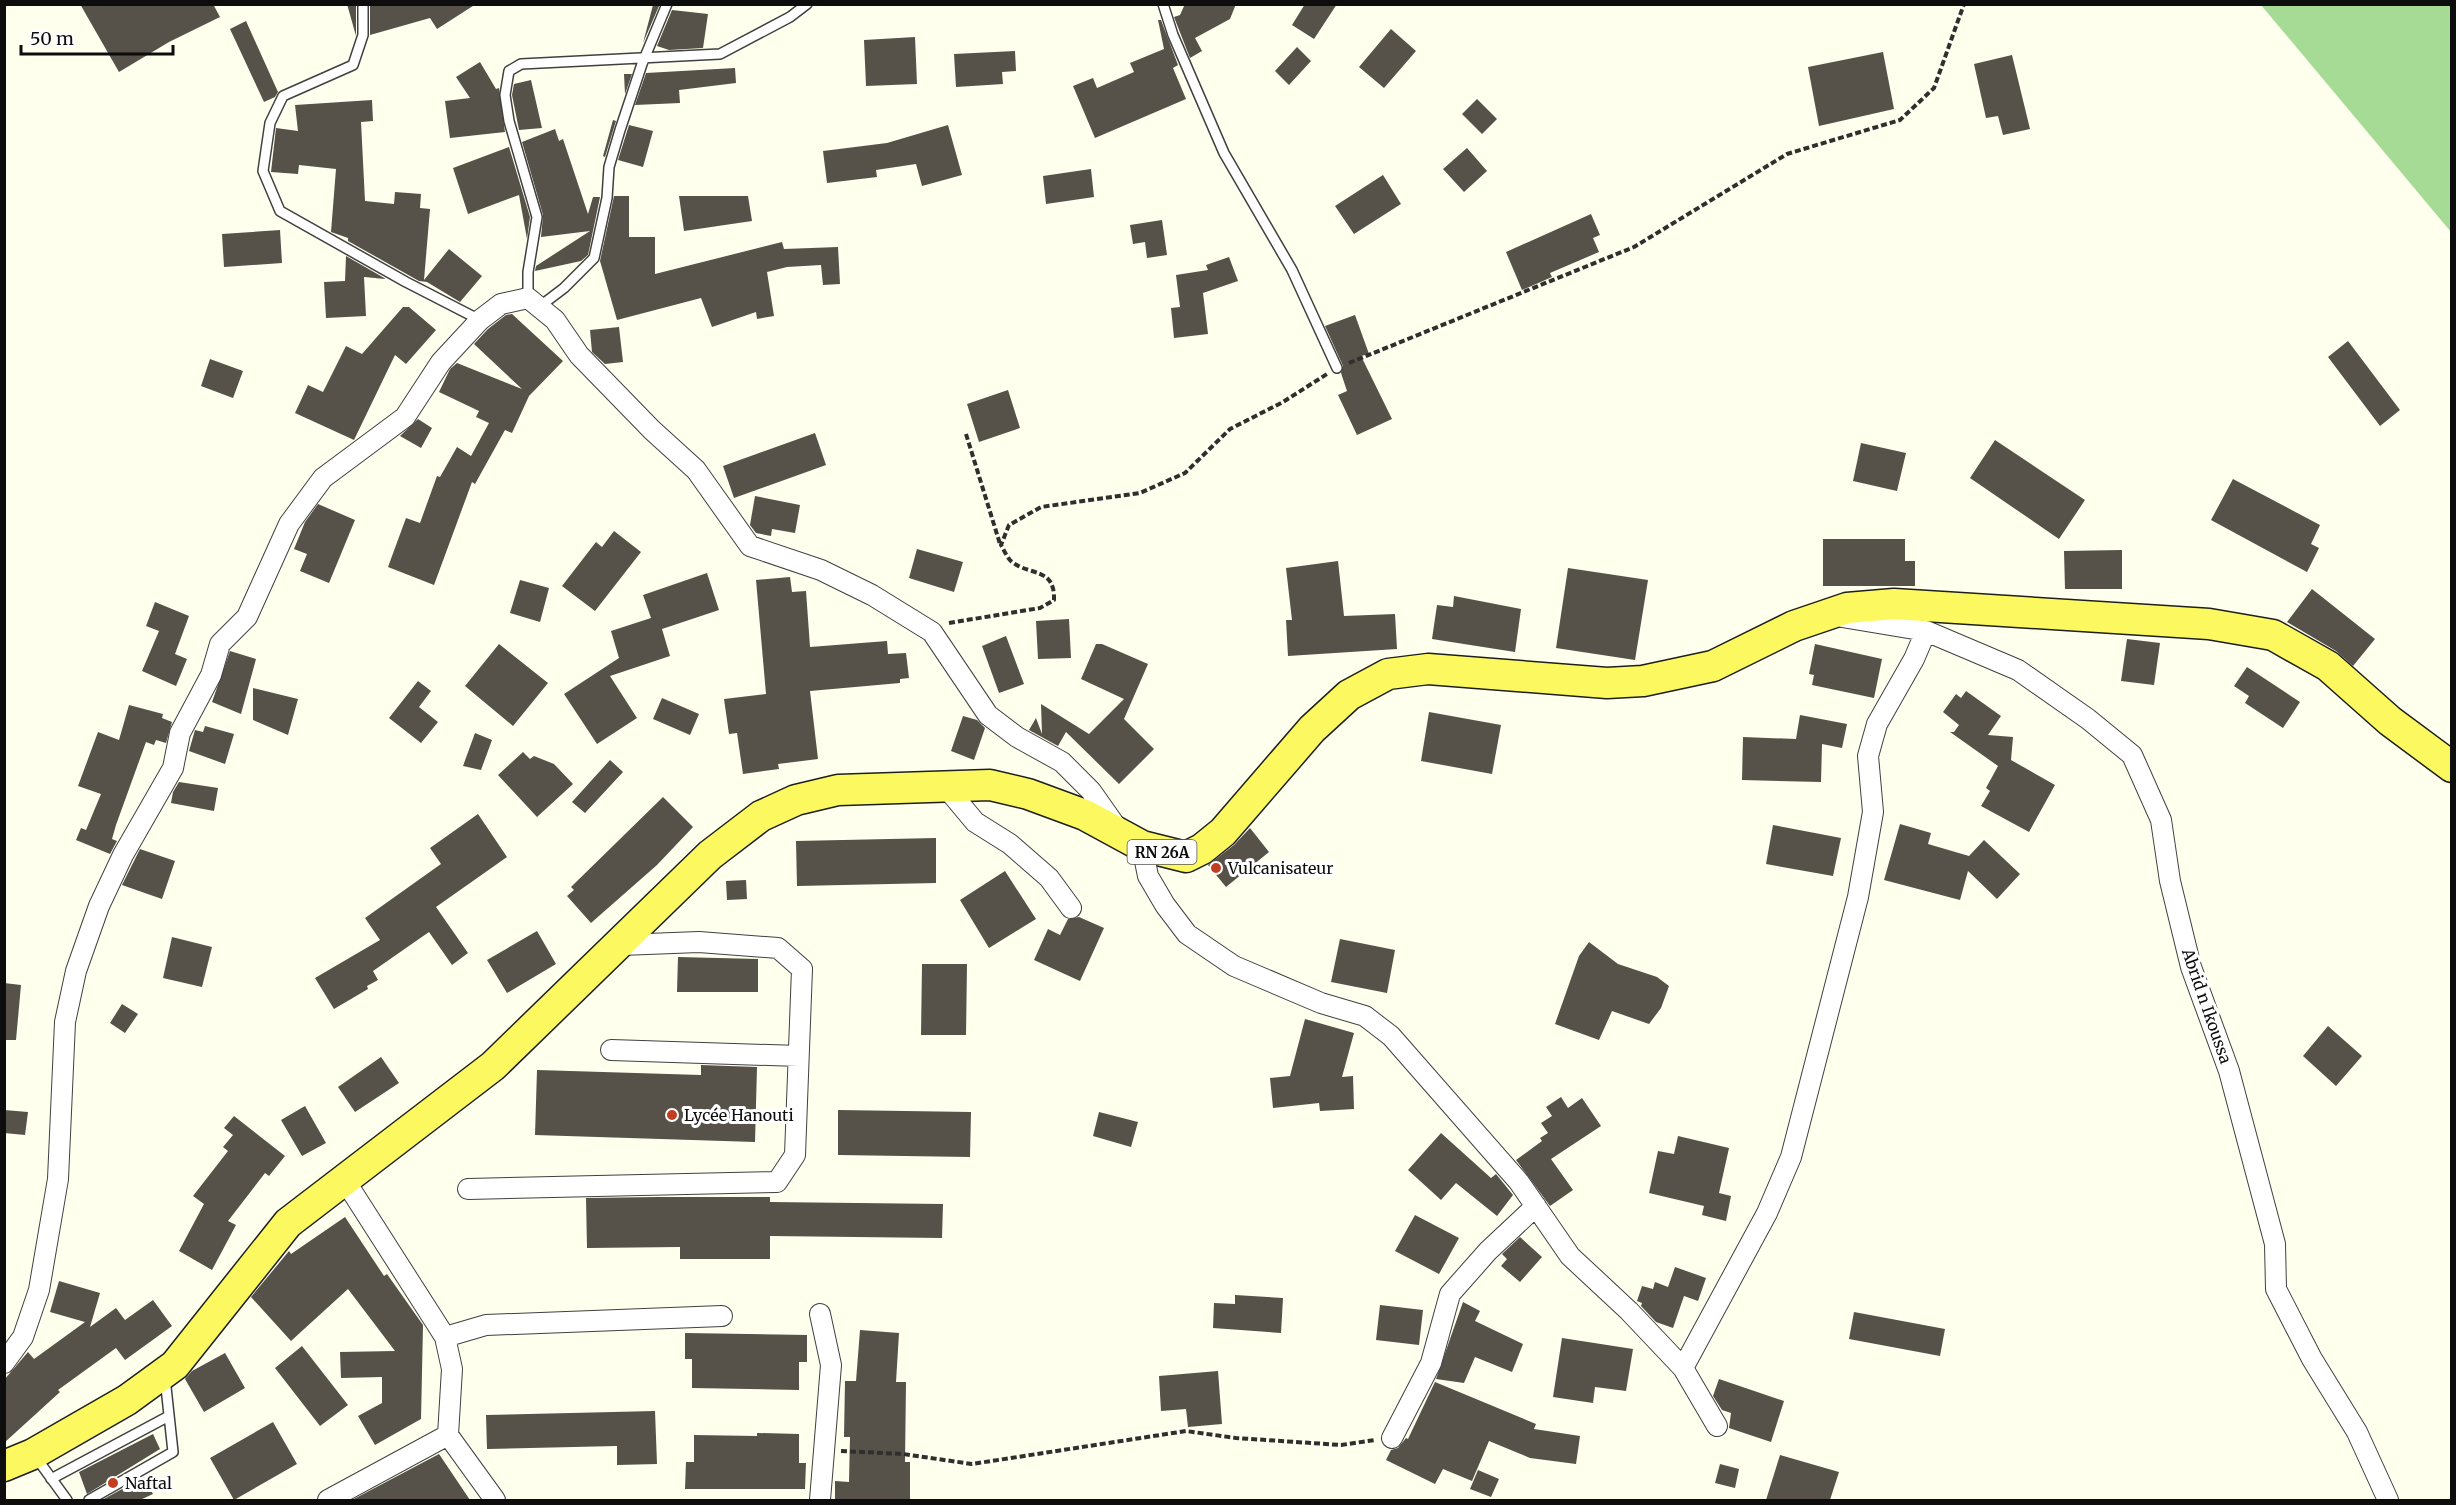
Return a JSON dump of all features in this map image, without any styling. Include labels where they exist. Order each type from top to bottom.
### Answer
[{"type":"main road","name":"RN 26A","points":[[4,1466],[33,1454],[127,1400],[175,1365],[288,1223],[493,1066],[621,945],[710,855],[761,816],[796,801],[838,790],[990,785],[1028,794],[1085,815],[1131,839],[1186,856],[1202,849],[1223,832],[1312,729],[1349,695],[1388,674],[1428,669],[1607,683],[1643,681],[1713,666],[1794,626],[1847,608],[1906,604],[2209,624],[2273,635],[2328,666],[2390,721],[2451,767]]},
{"type":"street","points":[[4,1363],[23,1337],[39,1290],[58,1179],[65,1022],[76,971],[99,906],[123,855],[173,768],[180,733],[211,675],[220,644],[247,617],[289,524],[323,478],[405,417],[441,362],[480,320],[501,304],[534,302],[555,320],[579,355],[652,430],[696,470],[750,546],[821,570],[872,595],[932,632],[988,715],[1017,737],[1062,762],[1091,791],[1131,839],[1164,905],[1187,934],[1234,966],[1321,1003],[1365,1016],[1391,1036],[1519,1182],[1570,1256],[1629,1311],[1683,1368],[1717,1426]]},
{"type":"street","name":"Abrid n Ikoussa","points":[[1827,614],[1926,631],[2018,670],[2088,719],[2132,755],[2161,820],[2170,882],[2191,967],[2232,1082],[2275,1244],[2276,1289],[2312,1359],[2357,1432],[2388,1500]]},
{"type":"street","points":[[1683,1368],[1767,1213],[1791,1157],[1858,897],[1874,812],[1868,756],[1877,724],[1914,659],[1926,631]]},
{"type":"street","points":[[945,786],[975,822],[1011,844],[1048,878],[1071,908]]},
{"type":"street","points":[[468,1189],[777,1182],[795,1155],[802,969],[778,948],[699,942],[621,945]]},
{"type":"street","points":[[611,1050],[798,1056]]},
{"type":"street","points":[[344,1179],[445,1337],[452,1369],[448,1435],[495,1500]]},
{"type":"street","points":[[1392,1438],[1431,1363],[1450,1294],[1488,1251],[1536,1206]]},
{"type":"street","points":[[820,1314],[831,1365],[820,1500]]},
{"type":"street","points":[[445,1337],[486,1325],[722,1316]]},
{"type":"street","points":[[328,1500],[448,1435]]},
{"type":"lane","points":[[363,4],[363,35],[353,65],[283,96],[270,123],[263,171],[280,210],[406,282],[480,320]]},
{"type":"lane","points":[[667,4],[645,57],[609,167],[607,198],[594,258],[564,288],[534,302],[528,272],[537,217],[509,121],[505,95],[509,71],[521,64],[645,57],[720,54],[790,17],[807,4]]},
{"type":"lane","points":[[1163,4],[1173,35],[1224,153],[1292,270],[1337,368]]},
{"type":"lane","points":[[88,1500],[173,1452],[164,1373]]},
{"type":"lane","points":[[51,1479],[169,1416]]},
{"type":"lane","points":[[33,1454],[67,1500]]},
{"type":"path","points":[[1000,545],[1009,525],[1041,507],[1140,493],[1185,473],[1230,429],[1283,402],[1337,368],[1634,247],[1787,154],[1900,120],[1934,88],[1964,4]]},
{"type":"path","points":[[925,627],[1040,608],[1054,600],[1054,590],[1044,574],[1011,561],[1000,545],[966,434]]},
{"type":"path","points":[[825,1452],[853,1450],[972,1464],[1186,1431],[1236,1438],[1341,1445],[1392,1438]]},
{"type":"green space","points":[[2261,5],[2451,5],[2451,232]]},
{"type":"building","points":[[80,4],[213,4],[220,17],[169,42],[119,72]]},
{"type":"building","points":[[347,4],[356,4],[356,36]]},
{"type":"building","points":[[370,4],[476,4],[437,29],[430,18],[370,35]]},
{"type":"building","points":[[1185,4],[1236,4],[1230,19],[1195,38],[1202,51],[1190,58],[1174,17],[1180,15]]},
{"type":"building","points":[[1305,4],[1337,4],[1314,39],[1292,25]]},
{"type":"building","points":[[653,5],[659,6],[643,43]]},
{"type":"building","points":[[672,10],[708,14],[703,48],[669,50],[657,46]]},
{"type":"building","points":[[1158,20],[1161,20],[1178,65],[1173,68],[1186,99],[1095,138],[1073,86],[1093,78],[1097,88],[1134,72],[1130,63],[1164,49]]},
{"type":"building","points":[[246,21],[278,92],[275,97],[264,102],[230,29]]},
{"type":"building","points":[[1391,29],[1416,51],[1384,88],[1359,67]]},
{"type":"building","points":[[915,37],[917,84],[866,86],[864,40]]},
{"type":"building","points":[[1297,47],[1311,61],[1289,85],[1275,71]]},
{"type":"building","points":[[1015,51],[1016,71],[1002,72],[1003,84],[956,87],[954,54]]},
{"type":"building","points":[[1883,52],[1894,109],[1819,126],[1808,67]]},
{"type":"building","points":[[2012,55],[2030,129],[2003,135],[1998,116],[1986,118],[1974,64]]},
{"type":"building","points":[[480,62],[496,89],[499,88],[505,132],[450,138],[445,101],[470,98],[456,77]]},
{"type":"building","points":[[735,68],[736,83],[679,90],[680,103],[635,105],[646,73]]},
{"type":"building","points":[[624,74],[632,74],[625,94]]},
{"type":"building","points":[[531,80],[542,128],[519,130],[512,95],[514,84]]},
{"type":"building","points":[[1477,99],[1497,119],[1482,134],[1462,114]]},
{"type":"building","points":[[372,100],[373,121],[361,122],[365,201],[394,204],[395,192],[421,194],[420,208],[430,209],[424,280],[449,249],[482,276],[460,302],[348,241],[348,238],[331,232],[336,169],[299,165],[298,174],[271,172],[276,128],[298,131],[295,105]]},
{"type":"building","points":[[613,120],[616,121],[605,157],[603,156]]},
{"type":"building","points":[[629,125],[653,131],[643,167],[618,160]]},
{"type":"building","points":[[948,125],[962,175],[922,186],[916,164],[876,170],[877,177],[827,183],[823,151],[887,143]]},
{"type":"building","points":[[555,129],[559,141],[563,139],[588,214],[593,197],[600,197],[588,255],[581,261],[535,271],[536,266],[590,231],[541,237],[543,215],[522,142]]},
{"type":"building","points":[[509,147],[530,217],[527,239],[519,195],[468,214],[453,168]]},
{"type":"building","points":[[1467,148],[1487,171],[1464,192],[1443,169]]},
{"type":"building","points":[[1091,169],[1094,197],[1046,204],[1043,176]]},
{"type":"building","points":[[1383,175],[1401,204],[1354,234],[1335,206]]},
{"type":"building","points":[[614,196],[629,196],[629,237],[655,237],[655,274],[782,242],[784,249],[838,247],[840,284],[823,285],[821,265],[787,267],[767,272],[774,316],[757,319],[756,312],[712,327],[701,298],[617,320],[600,261]]},
{"type":"building","points":[[679,196],[748,196],[752,221],[684,231]]},
{"type":"building","points":[[1591,214],[1600,235],[1593,238],[1599,252],[1550,273],[1552,277],[1522,290],[1506,252]]},
{"type":"building","points":[[1162,220],[1167,255],[1147,258],[1145,242],[1133,244],[1130,225]]},
{"type":"building","points":[[280,230],[282,263],[224,267],[222,234]]},
{"type":"building","points":[[346,256],[386,279],[364,277],[366,316],[326,318],[324,282],[345,281]]},
{"type":"building","points":[[1229,257],[1238,281],[1203,293],[1208,334],[1174,338],[1171,308],[1180,307],[1176,275],[1208,270],[1206,265]]},
{"type":"building","points":[[403,307],[409,307],[436,330],[406,364],[395,355],[354,440],[295,413],[308,385],[323,392],[346,346],[362,354]]},
{"type":"building","points":[[512,314],[563,361],[529,396],[512,433],[505,430],[475,484],[472,482],[434,585],[388,567],[406,518],[420,523],[437,476],[440,477],[457,447],[471,456],[489,423],[476,417],[479,411],[439,392],[450,369],[457,363],[522,389],[474,344],[488,329],[506,315]]},
{"type":"building","points":[[1355,315],[1369,354],[1361,356],[1392,419],[1357,435],[1338,395],[1347,391],[1341,373],[1343,366],[1325,326]]},
{"type":"building","points":[[619,327],[623,362],[605,364],[592,352],[590,330]]},
{"type":"building","points":[[2348,341],[2400,410],[2380,426],[2328,357]]},
{"type":"building","points":[[210,359],[243,371],[233,398],[201,386]]},
{"type":"building","points":[[1008,390],[1020,428],[979,442],[967,404]]},
{"type":"building","points":[[418,419],[432,428],[421,448],[400,436]]},
{"type":"building","points":[[815,433],[826,465],[734,498],[723,466]]},
{"type":"building","points":[[1995,440],[2085,500],[2059,539],[1970,478]]},
{"type":"building","points":[[1861,443],[1906,453],[1897,491],[1853,481]]},
{"type":"building","points":[[2233,479],[2320,525],[2311,544],[2319,548],[2307,572],[2211,520]]},
{"type":"building","points":[[755,496],[800,505],[795,533],[772,529],[771,536],[756,533],[750,525]]},
{"type":"building","points":[[318,504],[355,520],[329,583],[300,571],[307,554],[294,549],[305,522]]},
{"type":"building","points":[[614,531],[641,552],[595,611],[562,586],[596,542],[602,547]]},
{"type":"building","points":[[1823,539],[1905,539],[1905,561],[1915,561],[1915,586],[1823,586]]},
{"type":"building","points":[[917,549],[963,562],[954,592],[909,578]]},
{"type":"building","points":[[2122,550],[2122,589],[2065,589],[2064,551]]},
{"type":"building","points":[[1338,561],[1344,616],[1395,614],[1397,649],[1288,656],[1286,620],[1292,620],[1286,568]]},
{"type":"building","points":[[1568,568],[1648,580],[1635,660],[1556,648]]},
{"type":"building","points":[[707,573],[719,610],[662,629],[670,656],[610,676],[637,718],[597,744],[564,694],[619,658],[611,631],[651,618],[643,595]]},
{"type":"building","points":[[790,577],[792,592],[806,591],[810,647],[887,641],[888,654],[906,653],[909,678],[900,679],[900,683],[810,691],[818,759],[778,764],[779,769],[743,774],[737,733],[729,734],[724,699],[766,694],[756,580]]},
{"type":"building","points":[[520,580],[549,588],[540,622],[510,613]]},
{"type":"building","points":[[2312,589],[2375,639],[2353,666],[2336,651],[2287,622]]},
{"type":"building","points":[[1454,596],[1521,609],[1515,652],[1432,639],[1437,605],[1453,607]]},
{"type":"building","points":[[155,602],[189,616],[175,654],[187,659],[176,686],[142,671],[159,631],[146,626]]},
{"type":"building","points":[[1069,619],[1071,658],[1038,659],[1036,621]]},
{"type":"building","points":[[1006,636],[1024,684],[999,693],[982,646]]},
{"type":"building","points":[[2127,639],[2160,643],[2154,685],[2121,681]]},
{"type":"building","points":[[499,644],[548,683],[513,726],[465,686]]},
{"type":"building","points":[[1096,644],[1102,644],[1148,664],[1124,719],[1154,749],[1119,784],[1066,732],[1058,746],[1029,730],[1036,718],[1042,734],[1041,704],[1089,734],[1124,699],[1081,679]]},
{"type":"building","points":[[1815,644],[1882,659],[1874,698],[1812,685],[1814,675],[1809,674]]},
{"type":"building","points":[[230,651],[256,659],[241,714],[212,702]]},
{"type":"building","points":[[2247,667],[2300,702],[2283,728],[2245,703],[2249,696],[2234,686]]},
{"type":"building","points":[[418,681],[431,691],[419,707],[438,722],[421,743],[389,718]]},
{"type":"building","points":[[253,688],[298,699],[288,735],[253,720]]},
{"type":"building","points":[[1966,691],[2001,716],[1988,735],[2013,737],[2011,760],[2055,785],[2029,832],[1981,806],[1990,791],[1986,788],[1998,766],[1950,732],[1954,732],[1959,725],[1943,712],[1956,694],[1961,698]]},
{"type":"building","points":[[662,698],[699,714],[690,735],[653,719]]},
{"type":"building","points":[[129,705],[163,714],[162,718],[172,722],[166,743],[156,740],[154,745],[146,742],[116,825],[112,839],[117,841],[110,854],[76,840],[81,828],[86,830],[101,794],[78,786],[98,732],[119,740]]},
{"type":"building","points":[[1429,712],[1501,725],[1492,774],[1421,761]]},
{"type":"building","points":[[1800,715],[1847,724],[1842,748],[1822,744],[1821,782],[1742,780],[1743,737],[1796,739]]},
{"type":"building","points":[[963,716],[977,720],[985,728],[974,760],[951,751]]},
{"type":"building","points":[[205,726],[234,734],[225,764],[189,751],[195,730],[203,732]]},
{"type":"building","points":[[475,733],[492,740],[481,770],[463,766]]},
{"type":"building","points":[[523,752],[530,759],[534,756],[554,764],[573,784],[537,817],[498,775]]},
{"type":"building","points":[[610,760],[623,772],[585,813],[572,802]]},
{"type":"building","points":[[179,782],[218,788],[214,811],[171,803],[173,792]]},
{"type":"building","points":[[663,797],[693,827],[657,865],[591,923],[567,896],[574,890],[571,887]]},
{"type":"building","points":[[478,814],[507,857],[436,907],[468,953],[452,965],[429,932],[373,971],[378,980],[367,986],[368,989],[334,1009],[315,978],[380,940],[365,918],[441,864],[430,848]]},
{"type":"building","points":[[1900,824],[1931,833],[1928,844],[1969,856],[1984,840],[2020,874],[1997,899],[1968,871],[1960,900],[1884,880]]},
{"type":"building","points":[[1773,825],[1841,838],[1833,876],[1766,864]]},
{"type":"building","points":[[1250,828],[1269,852],[1226,887],[1208,865],[1234,845]]},
{"type":"building","points":[[936,838],[936,883],[797,886],[796,841]]},
{"type":"building","points":[[140,849],[175,861],[162,899],[122,885]]},
{"type":"building","points":[[1005,871],[1036,919],[989,948],[960,900]]},
{"type":"building","points":[[746,880],[747,899],[727,900],[726,881]]},
{"type":"building","points":[[1079,917],[1104,928],[1080,981],[1034,960],[1048,929],[1060,935],[1068,919]]},
{"type":"building","points":[[537,931],[556,964],[507,993],[487,960]]},
{"type":"building","points":[[172,937],[212,947],[202,987],[163,978]]},
{"type":"building","points":[[1340,939],[1395,950],[1387,993],[1331,982]]},
{"type":"building","points":[[1589,942],[1618,964],[1657,977],[1669,986],[1661,1008],[1649,1024],[1612,1011],[1599,1040],[1555,1024],[1579,956]]},
{"type":"building","points":[[678,957],[758,959],[758,992],[677,992]]},
{"type":"building","points":[[922,964],[967,964],[966,1035],[921,1035]]},
{"type":"building","points":[[4,983],[21,985],[16,1040],[4,1040]]},
{"type":"building","points":[[122,1004],[138,1014],[125,1033],[110,1023]]},
{"type":"building","points":[[1305,1019],[1354,1033],[1342,1077],[1353,1076],[1354,1109],[1320,1111],[1319,1103],[1273,1108],[1270,1078],[1290,1076]]},
{"type":"building","points":[[2328,1026],[2362,1056],[2336,1086],[2303,1056]]},
{"type":"building","points":[[381,1057],[399,1083],[355,1112],[338,1087]]},
{"type":"building","points":[[701,1065],[757,1067],[755,1142],[535,1135],[537,1070],[701,1075]]},
{"type":"building","points":[[1561,1097],[1568,1108],[1582,1098],[1601,1126],[1551,1159],[1573,1190],[1550,1206],[1516,1160],[1542,1141],[1540,1138],[1548,1133],[1541,1123],[1552,1116],[1546,1107]]},
{"type":"building","points":[[305,1106],[326,1143],[302,1156],[281,1120]]},
{"type":"building","points":[[4,1110],[28,1112],[25,1135],[4,1133]]},
{"type":"building","points":[[838,1110],[971,1112],[970,1157],[838,1155]]},
{"type":"building","points":[[1099,1112],[1138,1122],[1131,1147],[1093,1136]]},
{"type":"building","points":[[234,1116],[285,1156],[269,1176],[265,1173],[228,1221],[236,1225],[212,1270],[179,1251],[204,1204],[193,1196],[228,1151],[223,1147],[233,1135],[224,1128]]},
{"type":"building","points":[[1441,1133],[1491,1178],[1496,1174],[1513,1195],[1497,1216],[1456,1183],[1441,1200],[1408,1170]]},
{"type":"building","points":[[1678,1136],[1729,1148],[1719,1193],[1731,1196],[1726,1221],[1702,1215],[1704,1206],[1649,1193],[1658,1151],[1674,1154]]},
{"type":"building","points":[[770,1197],[770,1202],[943,1204],[942,1238],[770,1236],[770,1259],[680,1259],[680,1247],[587,1248],[586,1198]]},
{"type":"building","points":[[1415,1215],[1459,1238],[1439,1274],[1395,1251]]},
{"type":"building","points":[[345,1217],[384,1276],[387,1274],[423,1325],[421,1419],[375,1445],[358,1416],[382,1403],[382,1377],[341,1378],[340,1352],[395,1351],[348,1289],[291,1341],[251,1297],[289,1251],[291,1254]]},
{"type":"building","points":[[1520,1237],[1542,1257],[1520,1282],[1501,1266],[1507,1259],[1502,1254]]},
{"type":"building","points":[[1675,1267],[1706,1278],[1698,1301],[1684,1296],[1673,1328],[1656,1322],[1641,1306],[1642,1303],[1637,1301],[1642,1286],[1653,1289],[1655,1282],[1668,1287]]},
{"type":"building","points":[[59,1281],[100,1293],[90,1327],[116,1308],[125,1320],[153,1300],[172,1326],[125,1360],[116,1348],[58,1390],[60,1392],[4,1443],[4,1380],[28,1352],[34,1359],[85,1322],[50,1312]]},
{"type":"building","points":[[1235,1295],[1283,1298],[1281,1333],[1213,1328],[1214,1303],[1235,1304]]},
{"type":"building","points":[[1463,1302],[1480,1311],[1475,1321],[1523,1344],[1512,1372],[1475,1357],[1464,1383],[1436,1379]]},
{"type":"building","points":[[1380,1305],[1423,1310],[1419,1345],[1376,1340]]},
{"type":"building","points":[[1854,1312],[1945,1329],[1940,1356],[1849,1339]]},
{"type":"building","points":[[860,1330],[899,1333],[896,1382],[906,1382],[905,1462],[910,1462],[910,1500],[835,1500],[835,1481],[849,1482],[850,1437],[844,1437],[845,1381],[856,1381]]},
{"type":"building","points":[[685,1333],[807,1335],[807,1362],[799,1362],[799,1390],[692,1388],[692,1359],[685,1359]]},
{"type":"building","points":[[1562,1338],[1633,1349],[1626,1391],[1595,1387],[1593,1403],[1553,1397]]},
{"type":"building","points":[[302,1346],[348,1405],[320,1426],[275,1368]]},
{"type":"building","points":[[225,1353],[245,1388],[204,1412],[185,1379],[192,1371]]},
{"type":"building","points":[[1218,1371],[1222,1424],[1188,1427],[1186,1409],[1161,1411],[1159,1376]]},
{"type":"building","points":[[1719,1379],[1784,1401],[1771,1442],[1729,1428],[1731,1413],[1722,1410],[1713,1396]]},
{"type":"building","points":[[1435,1382],[1536,1424],[1534,1429],[1580,1436],[1576,1464],[1530,1458],[1489,1441],[1472,1481],[1443,1469],[1435,1484],[1386,1460],[1391,1450],[1398,1448],[1406,1438],[1408,1439]]},
{"type":"building","points":[[655,1411],[657,1464],[617,1465],[617,1446],[487,1449],[486,1415]]},
{"type":"building","points":[[273,1422],[297,1464],[234,1500],[210,1458]]},
{"type":"building","points":[[757,1433],[799,1434],[799,1463],[806,1463],[805,1489],[685,1489],[686,1462],[694,1462],[694,1435],[757,1436]]},
{"type":"building","points":[[153,1434],[160,1449],[87,1494],[79,1472]]},
{"type":"building","points":[[439,1454],[470,1500],[352,1500]]},
{"type":"building","points":[[1780,1455],[1839,1472],[1830,1500],[1766,1500]]},
{"type":"building","points":[[1720,1464],[1739,1469],[1735,1488],[1715,1483]]},
{"type":"building","points":[[1478,1470],[1499,1479],[1491,1497],[1470,1489]]},
{"type":"building","points":[[144,1477],[153,1494],[140,1500],[102,1500]]},
{"type":"place","name":"Vulcanisateur","points":[[1216,868]]},
{"type":"place","name":"Lycée Hanouti","points":[[672,1115]]},
{"type":"place","name":"Naftal","points":[[113,1483]]}]
